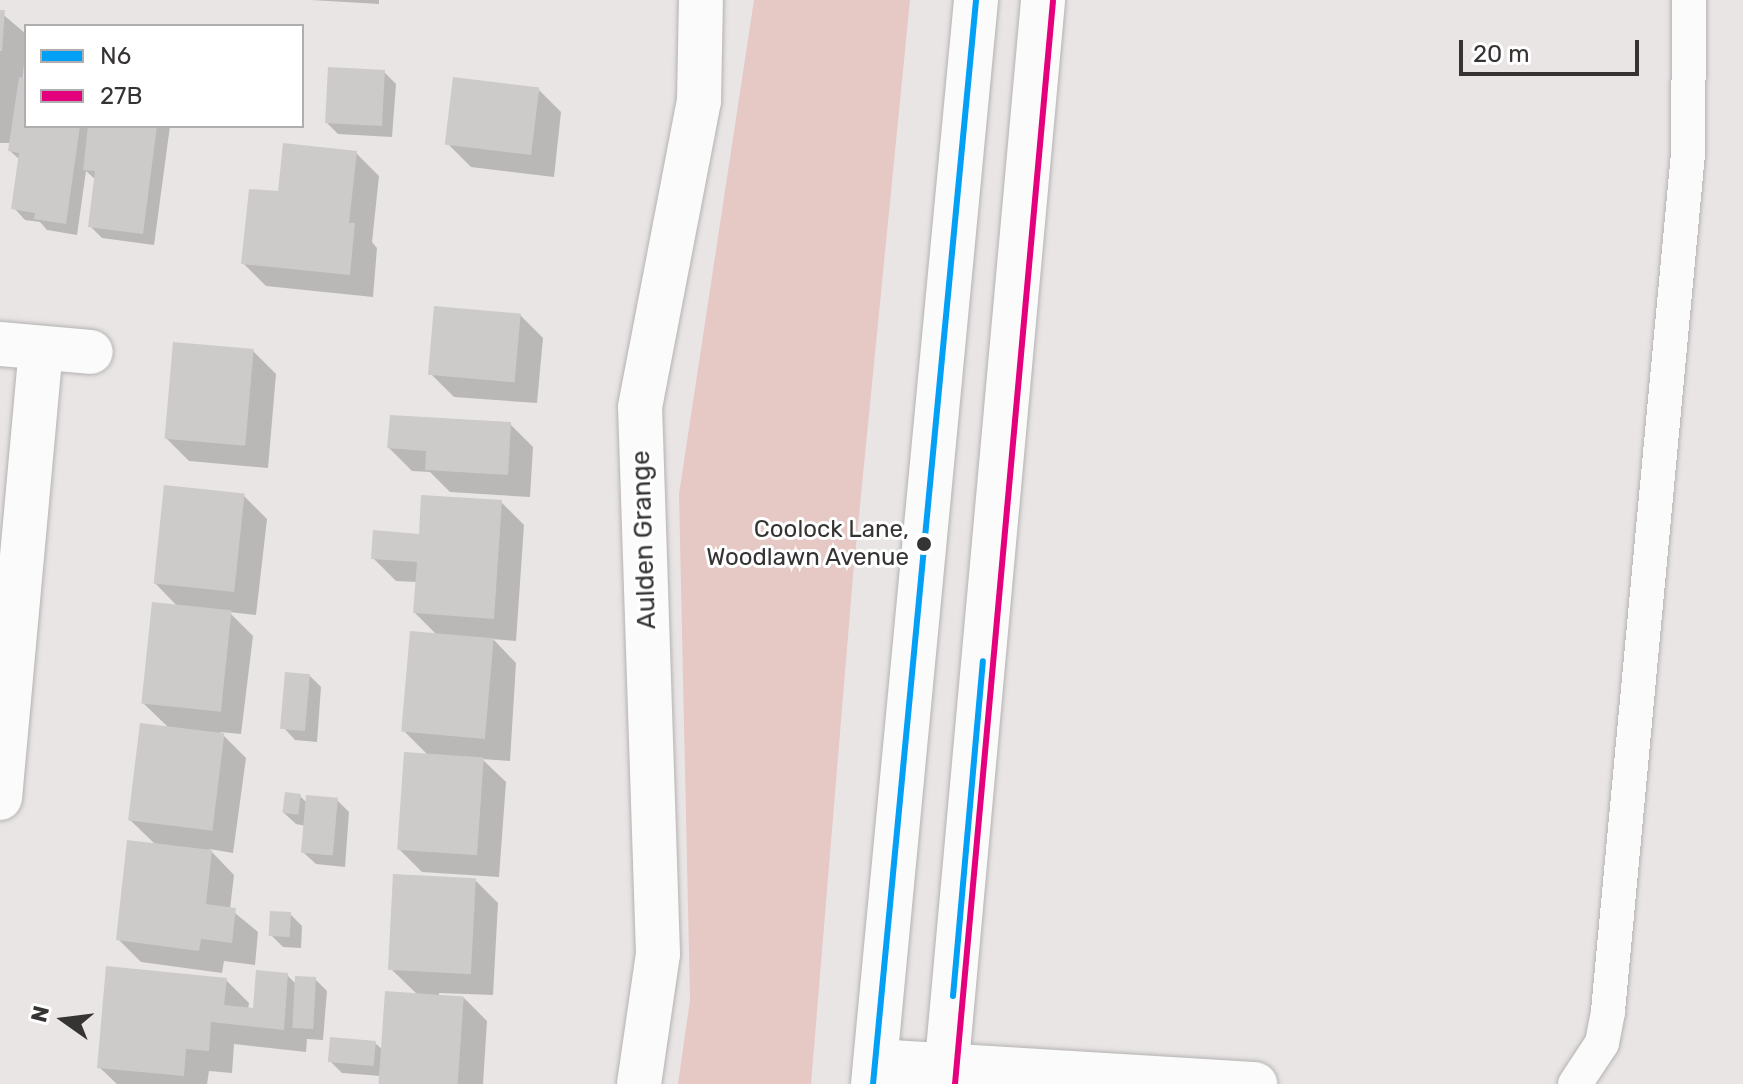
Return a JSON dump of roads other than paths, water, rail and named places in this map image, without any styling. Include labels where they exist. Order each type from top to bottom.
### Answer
[{"type":"main road","name":"Aulden Grange","points":[[639,1084],[658,954],[640,407],[699,101],[701,0]]},
{"type":"main road","points":[[976,0],[874,1073],[1255,1084]]},
{"type":"main road","points":[[946,1074],[1043,0]]},
{"type":"main road","points":[[0,798],[20,346],[91,352]]},
{"type":"lane","points":[[1575,1084],[1602,1043],[1608,1011],[1688,154],[1689,0]]},
{"type":"place","name":"Coolock Lane, Woodlawn Avenue","points":[[924,544]]}]
